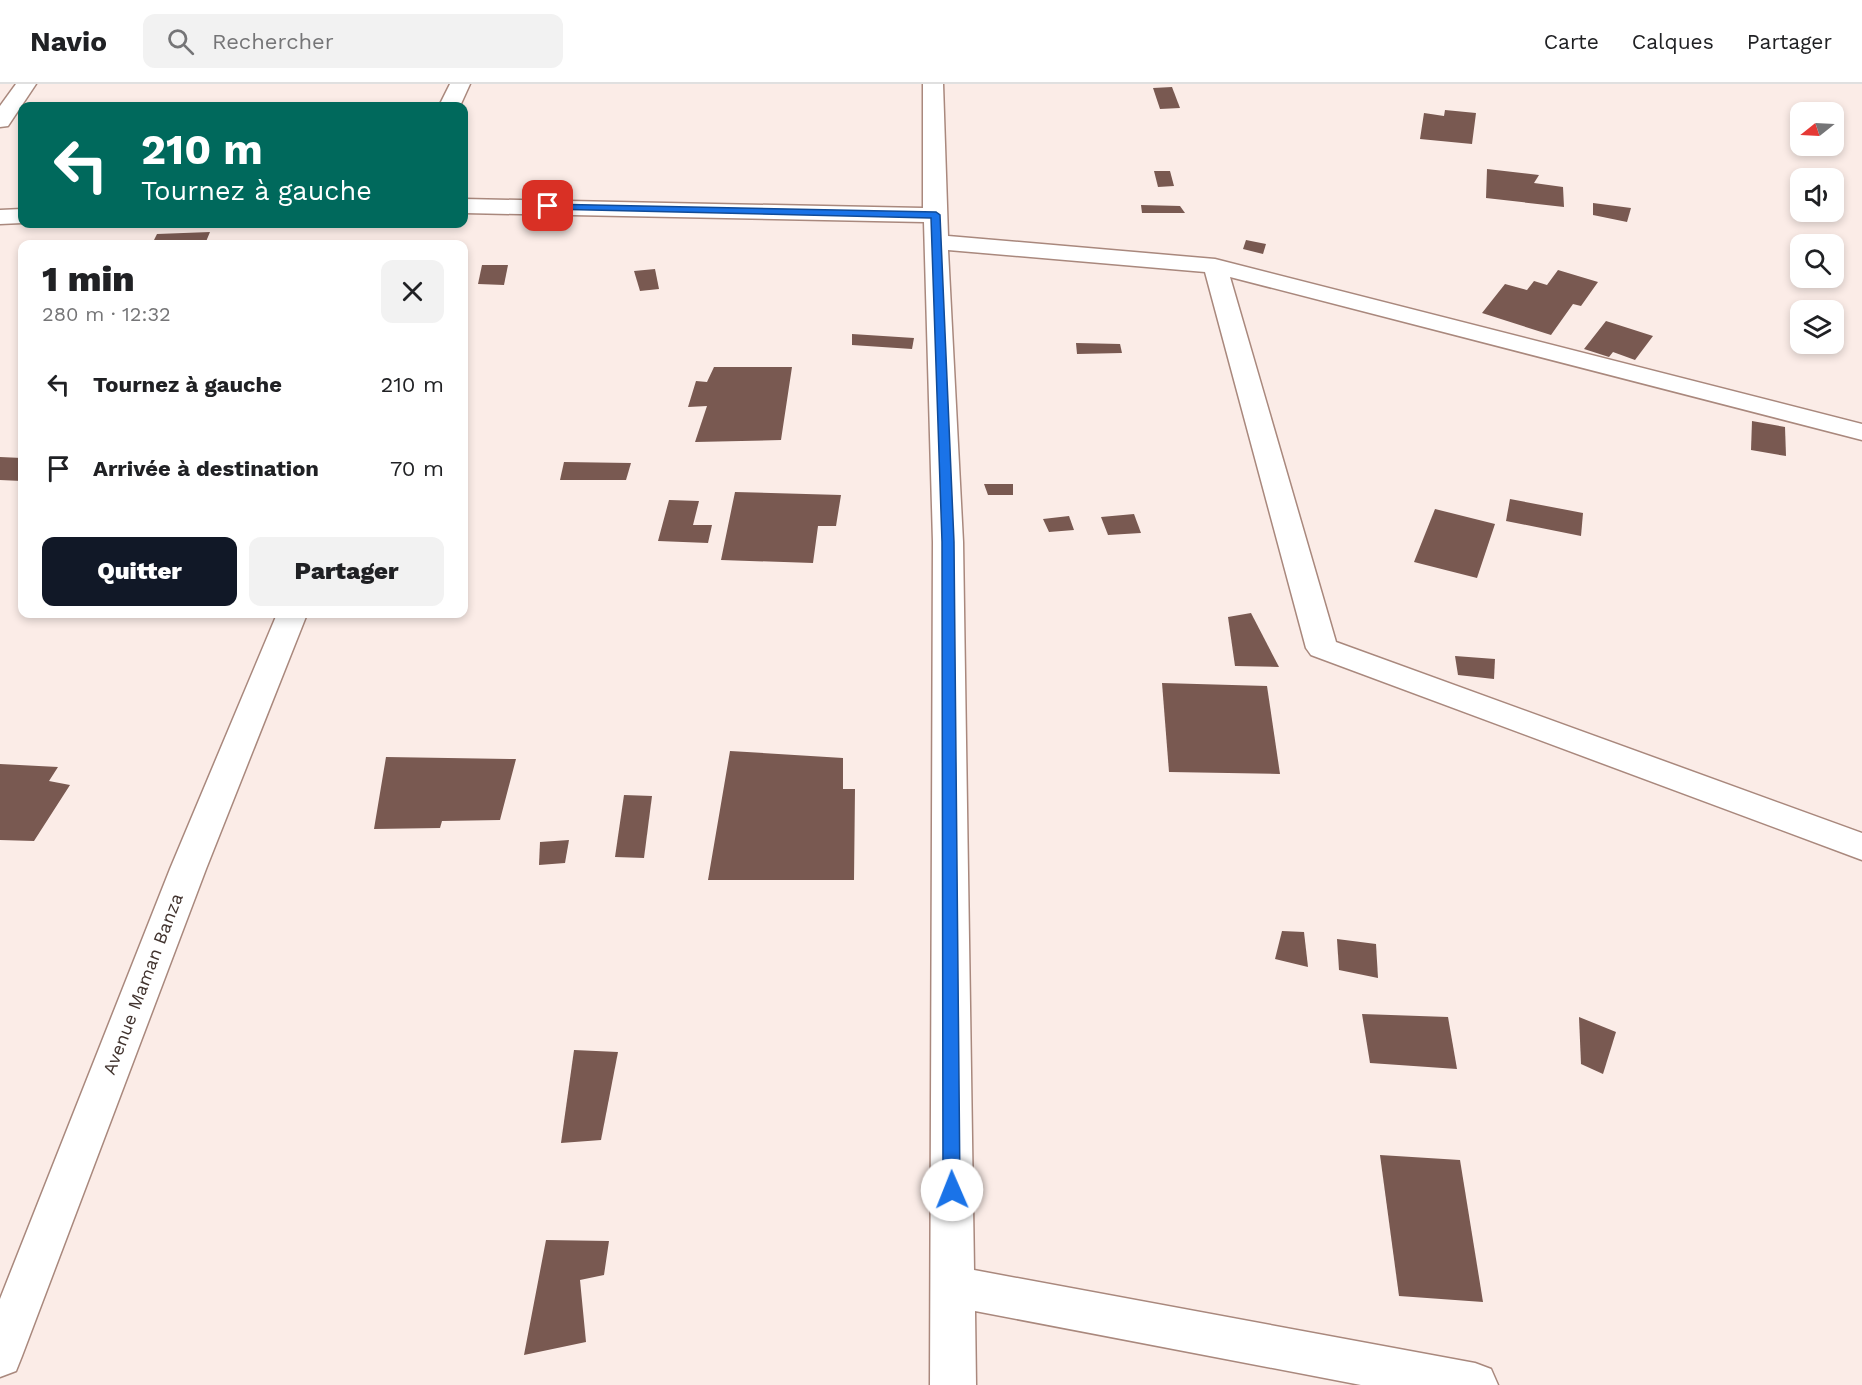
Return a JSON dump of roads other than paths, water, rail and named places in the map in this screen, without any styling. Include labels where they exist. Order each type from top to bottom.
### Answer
[{"type":"street","points":[[0,121],[26,84]]},
{"type":"street","points":[[452,102],[460,84]]},
{"type":"street","points":[[933,84],[948,542],[953,1385]]},
{"type":"street","points":[[468,206],[633,207],[936,229],[1215,266],[1862,432]]},
{"type":"street","points":[[0,217],[18,216]]},
{"type":"street","points":[[1215,266],[1322,648],[1862,848]]},
{"type":"street","name":"Avenue Maman Banza","points":[[0,1356],[188,869],[290,618]]},
{"type":"street","points":[[952,1286],[1474,1385]]}]
